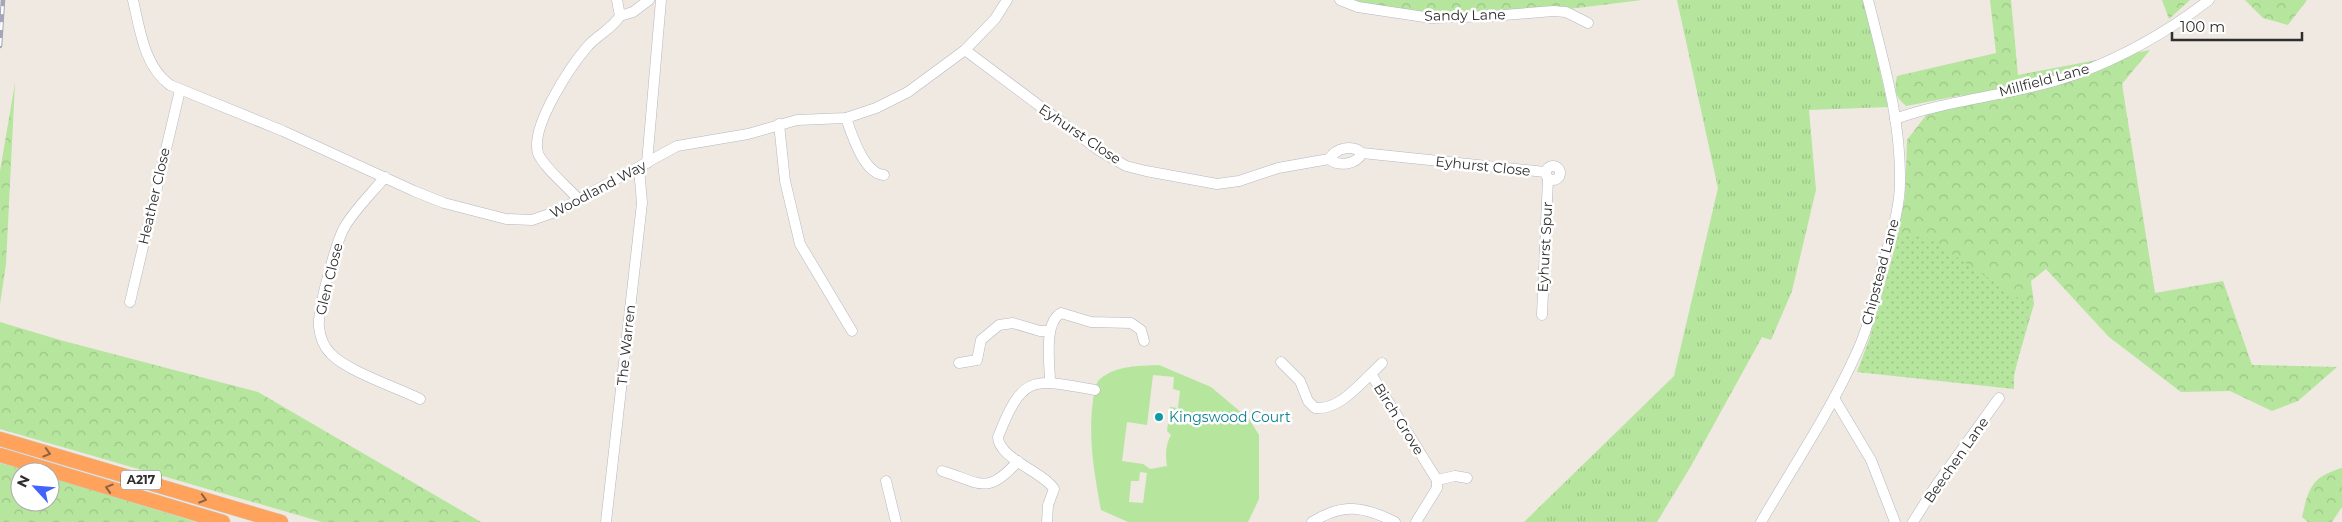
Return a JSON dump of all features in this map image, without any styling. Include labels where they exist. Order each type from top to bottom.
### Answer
[{"type":"highway","name":"A217","points":[[0,439],[281,522]]},
{"type":"highway","name":"A217","points":[[0,455],[223,522]]},
{"type":"street","name":"Woodland Way","points":[[133,0],[142,37],[154,70],[160,78],[180,90],[283,131],[444,203],[518,221],[546,217],[677,146],[748,134],[804,118],[846,118],[876,108],[908,92],[965,50],[996,19],[1007,0]]},
{"type":"street","points":[[617,0],[620,16]]},
{"type":"street","points":[[578,199],[544,163],[538,153],[540,126],[553,97],[587,46],[610,30],[620,16],[633,12],[649,0]]},
{"type":"street","name":"The Warren","points":[[606,522],[642,203],[643,166],[661,0]]},
{"type":"street","name":"Sandy Lane","points":[[1340,0],[1358,7],[1431,18],[1553,11],[1566,12],[1588,23]]},
{"type":"street","name":"Chipstead Lane","points":[[1761,522],[1834,398],[1857,353],[1867,326],[1898,205],[1900,183],[1895,119],[1890,85],[1868,0]]},
{"type":"street","name":"Millfield Lane","points":[[1895,119],[1922,109],[2075,74],[2112,59],[2146,41],[2209,0]]},
{"type":"street","name":"Eyhurst Close","points":[[965,50],[1100,151],[1126,166],[1139,170],[1222,183],[1239,181],[1278,168],[1329,159],[1340,164],[1351,163],[1362,153]]},
{"type":"street","name":"Heather Close","points":[[130,302],[180,90]]},
{"type":"street","points":[[846,118],[867,164],[877,174],[884,175]]},
{"type":"street","points":[[779,124],[785,180],[800,244],[852,331]]},
{"type":"street","name":"Eyhurst Close","points":[[1329,159],[1334,153],[1348,148],[1362,153],[1547,176]]},
{"type":"street","name":"Eyhurst Spur","points":[[1542,315],[1547,176]]},
{"type":"street","name":"Glen Close","points":[[385,177],[345,226],[320,310],[318,326],[322,342],[332,355],[344,364],[420,398]]},
{"type":"street","points":[[1050,382],[1049,331],[1058,315],[1065,313],[1091,322],[1131,323],[1141,330],[1144,341]]},
{"type":"street","points":[[959,363],[971,363],[977,360],[981,340],[999,325],[1013,323],[1040,331],[1049,331]]},
{"type":"street","name":"Birch Grove","points":[[1281,362],[1300,381],[1308,401],[1316,408],[1325,408],[1346,397],[1371,374],[1437,480]]},
{"type":"street","points":[[1371,374],[1382,363]]},
{"type":"street","points":[[1047,522],[1048,505],[1054,489],[1052,485],[1018,461],[1000,445],[1000,433],[1020,394],[1035,384],[1050,382],[1095,390]]},
{"type":"street","points":[[1834,398],[1871,460],[1895,522]]},
{"type":"street","name":"Beechen Lane","points":[[1913,522],[1935,487],[1998,398]]},
{"type":"street","points":[[942,471],[976,482],[990,484],[1002,478],[1018,461]]},
{"type":"street","points":[[1416,522],[1437,488],[1437,480],[1455,476],[1467,478]]},
{"type":"street","points":[[886,481],[896,522]]},
{"type":"street","points":[[1312,522],[1327,513],[1347,508],[1374,511],[1395,522]]},
{"type":"green space","points":[[1340,0],[1642,0],[1553,11],[1431,18]]},
{"type":"green space","points":[[1677,0],[1864,0],[1888,107],[1809,110],[1816,190],[1792,291],[1771,340],[1762,337],[1691,466],[1657,522],[1524,522],[1674,376],[1718,188]]},
{"type":"green space","points":[[1990,0],[2011,0],[2018,75],[2150,50],[2122,84],[2155,293],[2223,281],[2252,365],[2337,367],[2298,401],[2272,411],[2230,391],[2181,392],[2109,337],[2046,269],[2031,281],[2034,304],[2016,366],[1921,249],[1893,245],[1905,198],[1907,140],[1927,114],[1963,95],[1906,106],[1896,93],[1897,76],[1996,53]]},
{"type":"green space","points":[[2162,0],[2190,0],[2169,19]]},
{"type":"green space","points":[[2245,0],[2307,0],[2288,25],[2263,18]]},
{"type":"green space","points":[[15,83],[6,264],[0,304],[0,171]]},
{"type":"green space","points":[[1899,233],[1930,239],[2030,306],[2014,376],[2014,389],[1857,372],[1869,340]]},
{"type":"green space","points":[[0,322],[60,340],[258,392],[481,522],[322,522],[0,429]]},
{"type":"green space","points":[[1159,365],[1211,387],[1249,419],[1259,435],[1259,499],[1248,522],[1128,522],[1101,510],[1091,442],[1093,397],[1098,381],[1107,374],[1128,367]],"holes":[[[1153,375],[1174,377],[1173,389],[1180,391],[1178,408],[1170,407],[1167,431],[1171,435],[1166,450],[1167,466],[1150,469],[1143,464],[1122,461],[1127,422],[1147,425]],[[1140,472],[1147,473],[1143,503],[1129,502],[1131,481],[1139,481]]]},
{"type":"green space","points":[[0,463],[10,466],[10,512],[60,512],[60,480],[196,522],[0,522]]},
{"type":"green space","points":[[2342,468],[2342,507],[2332,522],[2308,522],[2302,517],[2313,485],[2324,475]]},
{"type":"railway","points":[[0,46],[3,0]]},
{"type":"place","name":"Kingswood Court","points":[[1159,417]]}]
